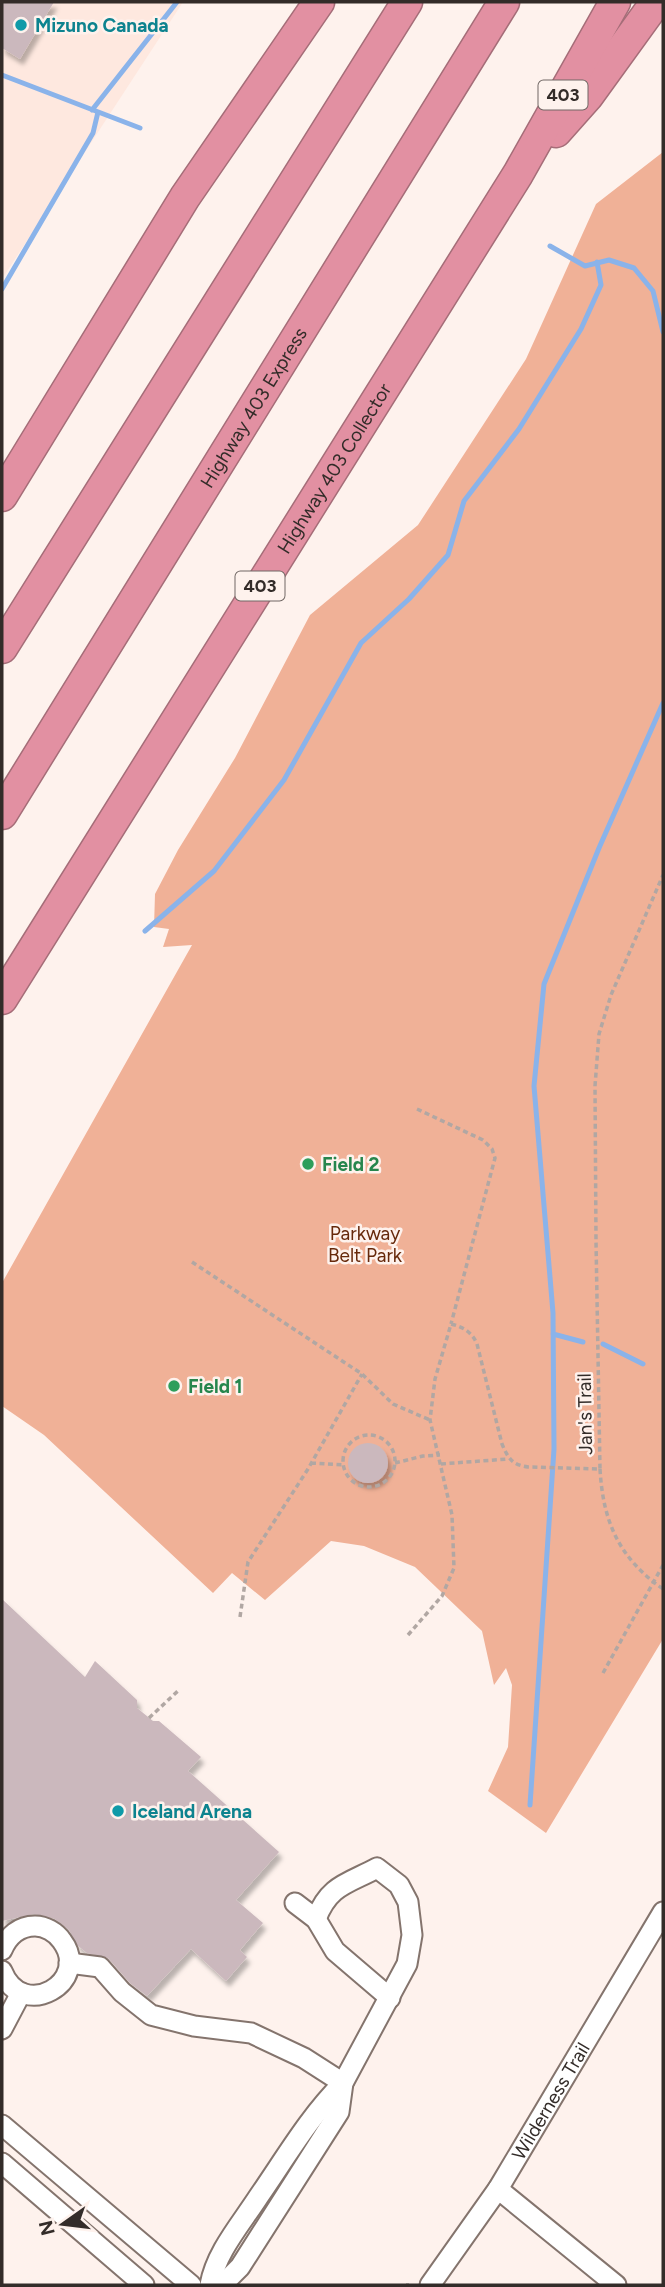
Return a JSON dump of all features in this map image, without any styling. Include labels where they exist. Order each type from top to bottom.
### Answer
[{"type":"highway","points":[[2,496],[305,2]]},
{"type":"highway","points":[[185,197],[319,2]]},
{"type":"highway","points":[[2,648],[407,2]]},
{"type":"highway","name":"Highway 403 Express","points":[[2,814],[504,2]]},
{"type":"highway","name":"Highway 403 Collector","points":[[2,999],[518,174],[615,2]]},
{"type":"highway","points":[[518,174],[588,96],[656,2]]},
{"type":"street","points":[[210,2285],[215,2265],[230,2239],[318,2108],[343,2084],[408,1964],[412,1935],[408,1902],[399,1885],[377,1868],[331,1892],[323,1901],[316,1919]]},
{"type":"street","points":[[295,1903],[316,1919],[334,1951],[390,1998]]},
{"type":"street","name":"Wilderness Trail","points":[[430,2285],[498,2189],[663,1912]]},
{"type":"street","points":[[2,1950],[8,1938],[16,1931],[37,1926],[57,1934],[68,1952],[69,1963],[61,1983],[43,1995],[22,1993],[12,1987],[2,1971]]},
{"type":"street","points":[[69,1963],[100,1967],[122,1992],[151,2015],[194,2026],[251,2033],[303,2058],[343,2084]]},
{"type":"street","points":[[2,2029],[22,1993]]},
{"type":"street","points":[[222,2285],[240,2267],[339,2112],[343,2084]]},
{"type":"street","points":[[2,2125],[191,2285]]},
{"type":"street","points":[[2,2163],[144,2285]]},
{"type":"street","points":[[498,2189],[616,2285]]},
{"type":"path","name":"Jan's Trail","points":[[508,1459],[517,1465],[528,1467],[600,1469],[595,1086],[599,1034],[611,995],[663,875]]},
{"type":"path","points":[[408,1635],[442,1596],[454,1568],[452,1515],[430,1420],[435,1380],[495,1158],[492,1149],[482,1140],[417,1109]]},
{"type":"path","points":[[192,1262],[362,1374],[393,1404],[430,1420]]},
{"type":"path","points":[[441,1464],[508,1459],[477,1344],[473,1335],[451,1324]]},
{"type":"path","points":[[240,1617],[248,1562],[311,1463],[362,1374]]},
{"type":"path","points":[[363,1436],[386,1441],[395,1463],[389,1478],[376,1487],[353,1482],[344,1465],[345,1452],[349,1445],[363,1436]]},
{"type":"path","points":[[395,1463],[440,1455]]},
{"type":"path","points":[[311,1463],[344,1465]]},
{"type":"path","points":[[600,1469],[607,1514],[618,1543],[633,1564],[663,1589]]},
{"type":"path","points":[[603,1673],[663,1565]]},
{"type":"path","points":[[149,1717],[180,1689]]},
{"type":"shaded area","points":[[2,2],[183,2],[2,279]]},
{"type":"green space","name":"Parkway Belt Park","points":[[663,152],[663,1639],[546,1833],[488,1791],[508,1747],[512,1685],[506,1668],[494,1685],[482,1631],[415,1567],[364,1546],[331,1541],[265,1600],[232,1573],[213,1593],[44,1435],[2,1406],[2,1283],[192,945],[163,947],[169,929],[154,927],[155,894],[178,850],[235,758],[310,615],[418,525],[526,359],[596,204]]},
{"type":"building","name":"Mizuno Canada","points":[[2,2],[54,2],[20,59],[2,48]]},
{"type":"building","points":[[368,1443],[376,1444],[382,1449],[387,1455],[387,1471],[382,1477],[376,1482],[368,1483],[360,1482],[354,1477],[349,1471],[348,1463],[349,1455],[354,1449],[360,1444]]},
{"type":"building","name":"Iceland Arena","points":[[2,1599],[85,1677],[95,1661],[137,1700],[137,1708],[153,1721],[159,1721],[201,1757],[188,1771],[279,1852],[236,1900],[263,1923],[240,1950],[247,1957],[226,1981],[191,1949],[147,1996],[130,1983],[108,1958],[87,1953],[77,1945],[69,1930],[55,1919],[34,1914],[2,1921]]},
{"type":"waterway","points":[[92,110],[177,2]]},
{"type":"waterway","points":[[2,75],[140,128]]},
{"type":"waterway","points":[[2,289],[93,133],[98,112]]},
{"type":"waterway","points":[[550,246],[585,266],[609,260],[634,268],[653,291],[663,332]]},
{"type":"waterway","points":[[145,931],[214,871],[284,780],[361,643],[409,599],[448,555],[464,501],[519,429],[581,329],[601,285],[597,262]]},
{"type":"waterway","points":[[530,1805],[554,1449],[553,1313],[534,1086],[544,984],[599,848],[663,703]]},
{"type":"waterway","points":[[553,1334],[583,1342]]},
{"type":"waterway","points":[[603,1344],[643,1364]]},
{"type":"place","name":"Mizuno Canada","points":[[21,25]]},
{"type":"place","name":"Field 2","points":[[308,1164]]},
{"type":"place","name":"Field 1","points":[[174,1386]]},
{"type":"place","name":"Iceland Arena","points":[[118,1811]]}]
